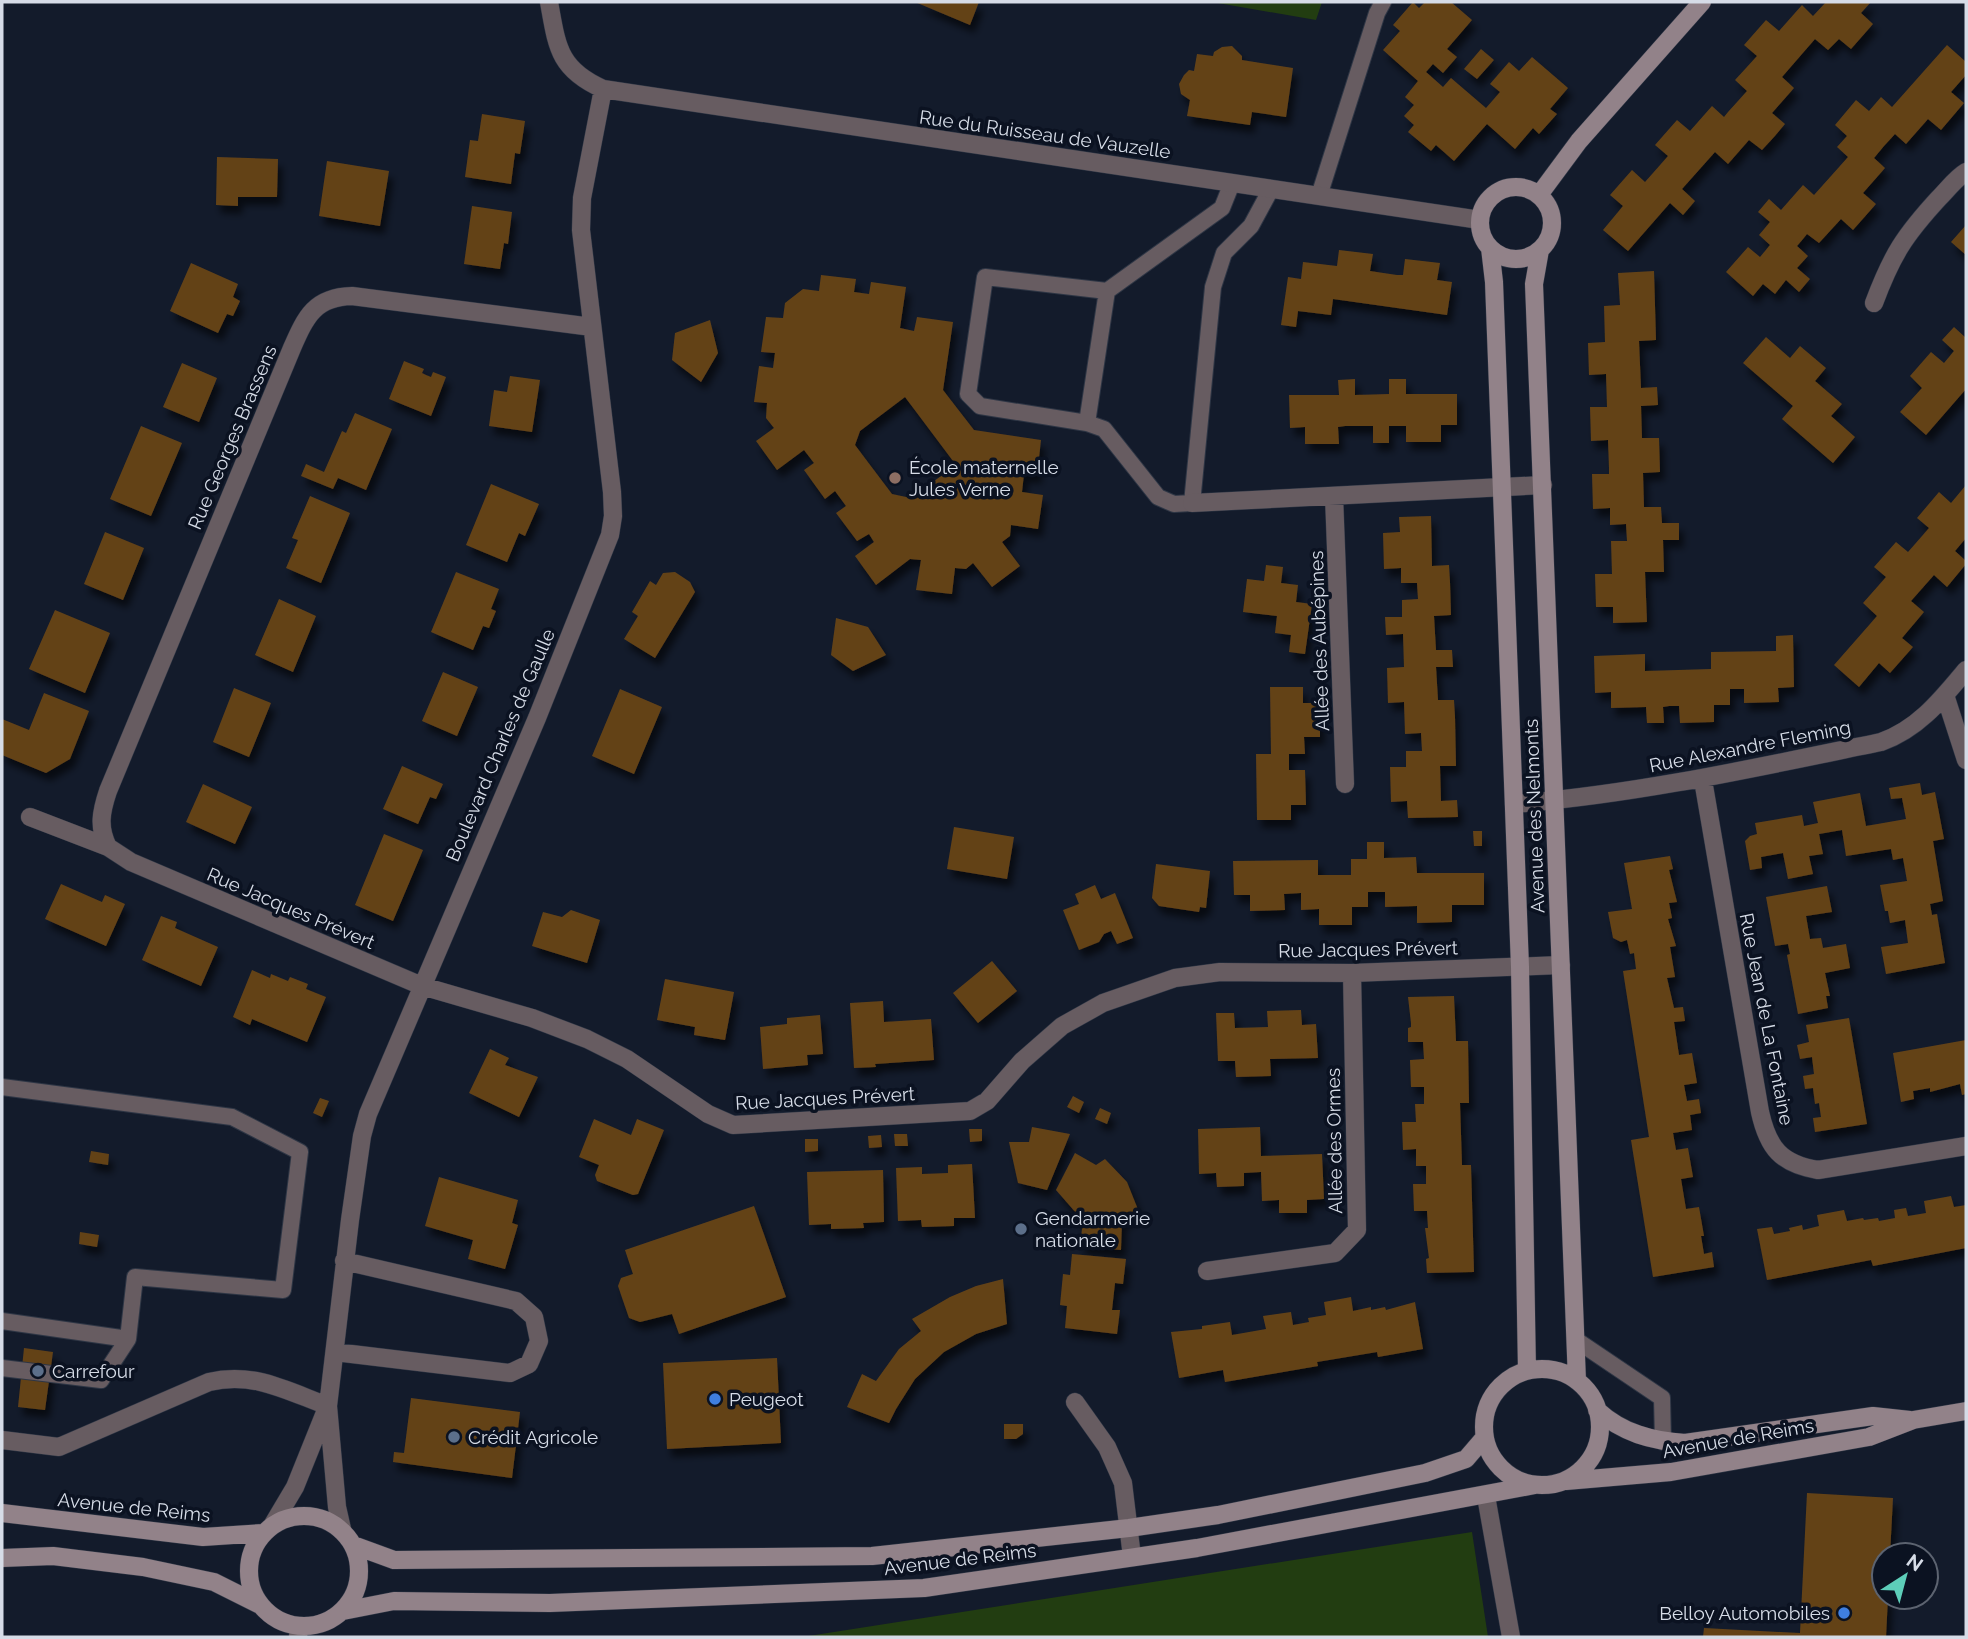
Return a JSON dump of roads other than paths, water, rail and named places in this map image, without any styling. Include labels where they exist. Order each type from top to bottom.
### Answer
[{"type":"main road","points":[[1480,220],[1488,199],[1507,188],[1529,189],[1539,195],[1579,141],[1702,2]]},
{"type":"main road","name":"Avenue des Nelmonts","points":[[1539,195],[1546,203],[1552,225],[1540,250],[1534,284],[1577,1381]]},
{"type":"main road","name":"Avenue des Nelmonts","points":[[1480,220],[1484,240],[1490,248],[1494,282],[1520,967],[1527,1371]]},
{"type":"main road","points":[[1490,248],[1499,255],[1520,259],[1540,250]]},
{"type":"main road","points":[[1535,1485],[1517,1480],[1502,1470],[1490,1455],[1485,1438],[1484,1418],[1490,1400],[1512,1377],[1527,1371],[1553,1371],[1577,1381]]},
{"type":"main road","name":"Avenue de Reims","points":[[1577,1381],[1609,1422],[1631,1433],[1664,1442],[1698,1441],[1873,1416],[1913,1420]]},
{"type":"main road","points":[[1566,1481],[1580,1472],[1591,1459],[1599,1435],[1597,1410]]},
{"type":"main road","name":"Avenue de Reims","points":[[2,1558],[52,1556],[143,1567],[214,1582],[260,1605],[271,1616],[299,1632],[330,1621],[343,1611],[394,1601],[550,1603],[924,1588],[1196,1548],[1535,1485],[1671,1472],[1869,1437],[1913,1420],[1966,1411]]},
{"type":"main road","name":"Avenue de Reims","points":[[354,1545],[394,1560],[872,1556],[1129,1528],[1218,1515],[1425,1473],[1466,1459],[1485,1438]]},
{"type":"main road","name":"Avenue de Reims","points":[[2,1513],[202,1537],[268,1529],[290,1517],[308,1515],[326,1520],[342,1529]]},
{"type":"main road","points":[[260,1605],[251,1587],[248,1568],[253,1549],[268,1529]]},
{"type":"main road","points":[[342,1529],[354,1545],[359,1562],[359,1580],[354,1597],[343,1611]]},
{"type":"street","points":[[549,2],[555,37],[567,64],[578,76],[603,89]]},
{"type":"street","name":"Rue du Ruisseau de Vauzelle","points":[[603,89],[1480,220]]},
{"type":"street","name":"Boulevard Charles de Gaulle","points":[[342,1529],[337,1507],[328,1406],[344,1261],[362,1136],[368,1114],[537,718],[610,536],[612,492],[582,243],[582,198],[603,89]]},
{"type":"street","points":[[1874,303],[1891,260],[1902,241],[1966,172]]},
{"type":"street","name":"Rue Georges Brassens","points":[[108,847],[100,820],[108,791],[292,348],[310,313],[324,301],[338,296],[352,296],[592,327]]},
{"type":"street","points":[[1192,503],[1543,485]]},
{"type":"street","name":"Allée des Aubépines","points":[[1335,496],[1345,784]]},
{"type":"street","name":"Rue Alexandre Fleming","points":[[1514,804],[1703,780],[1881,742],[1897,737],[1926,715],[1966,670]]},
{"type":"street","points":[[1945,695],[1966,761]]},
{"type":"street","name":"Rue Jean de La Fontaine","points":[[1703,780],[1760,1112],[1764,1130],[1775,1150],[1788,1161],[1818,1170],[1966,1146]]},
{"type":"street","name":"Rue Jacques Prévert","points":[[30,817],[108,847],[131,862],[422,986],[532,1018],[587,1039],[627,1059],[723,1122],[745,1126],[970,1111],[987,1101],[1022,1061],[1062,1026],[1127,993],[1154,983],[1195,974],[1352,973],[1561,965]]},
{"type":"street","name":"Allée des Ormes","points":[[1207,1271],[1335,1254],[1357,1230],[1352,973]]},
{"type":"street","points":[[335,1352],[510,1373],[529,1364],[539,1341],[534,1317],[516,1301],[344,1261]]},
{"type":"street","points":[[2,1440],[59,1447],[209,1382],[228,1377],[262,1382],[328,1406]]},
{"type":"street","points":[[1075,1402],[1107,1447],[1123,1483],[1132,1557]]},
{"type":"street","name":"Boulevard Charles de Gaulle","points":[[268,1529],[295,1487],[328,1406]]},
{"type":"street","points":[[1486,1496],[1511,1637]]},
{"type":"lane","points":[[1319,196],[1377,6]]},
{"type":"lane","points":[[1232,183],[1222,208],[1107,291],[985,277],[968,394],[980,407],[1087,423],[1104,429],[1158,497],[1174,504],[1192,503],[1213,287],[1224,253],[1251,226],[1271,189]]},
{"type":"lane","points":[[1087,423],[1107,291]]},
{"type":"lane","points":[[2,1087],[232,1117],[300,1152],[283,1290],[135,1277],[128,1339],[101,1380],[2,1368]]},
{"type":"lane","points":[[2,1321],[128,1339]]},
{"type":"lane","points":[[1576,1340],[1662,1398],[1664,1442]]},
{"type":"place","name":"École maternelle Jules Verne","points":[[895,478]]},
{"type":"place","name":"Gendarmerie nationale","points":[[1021,1229]]},
{"type":"place","name":"Carrefour","points":[[38,1371]]},
{"type":"place","name":"Peugeot","points":[[715,1399]]},
{"type":"place","name":"Crédit Agricole","points":[[454,1437]]},
{"type":"place","name":"Belloy Automobiles","points":[[1844,1613]]}]
